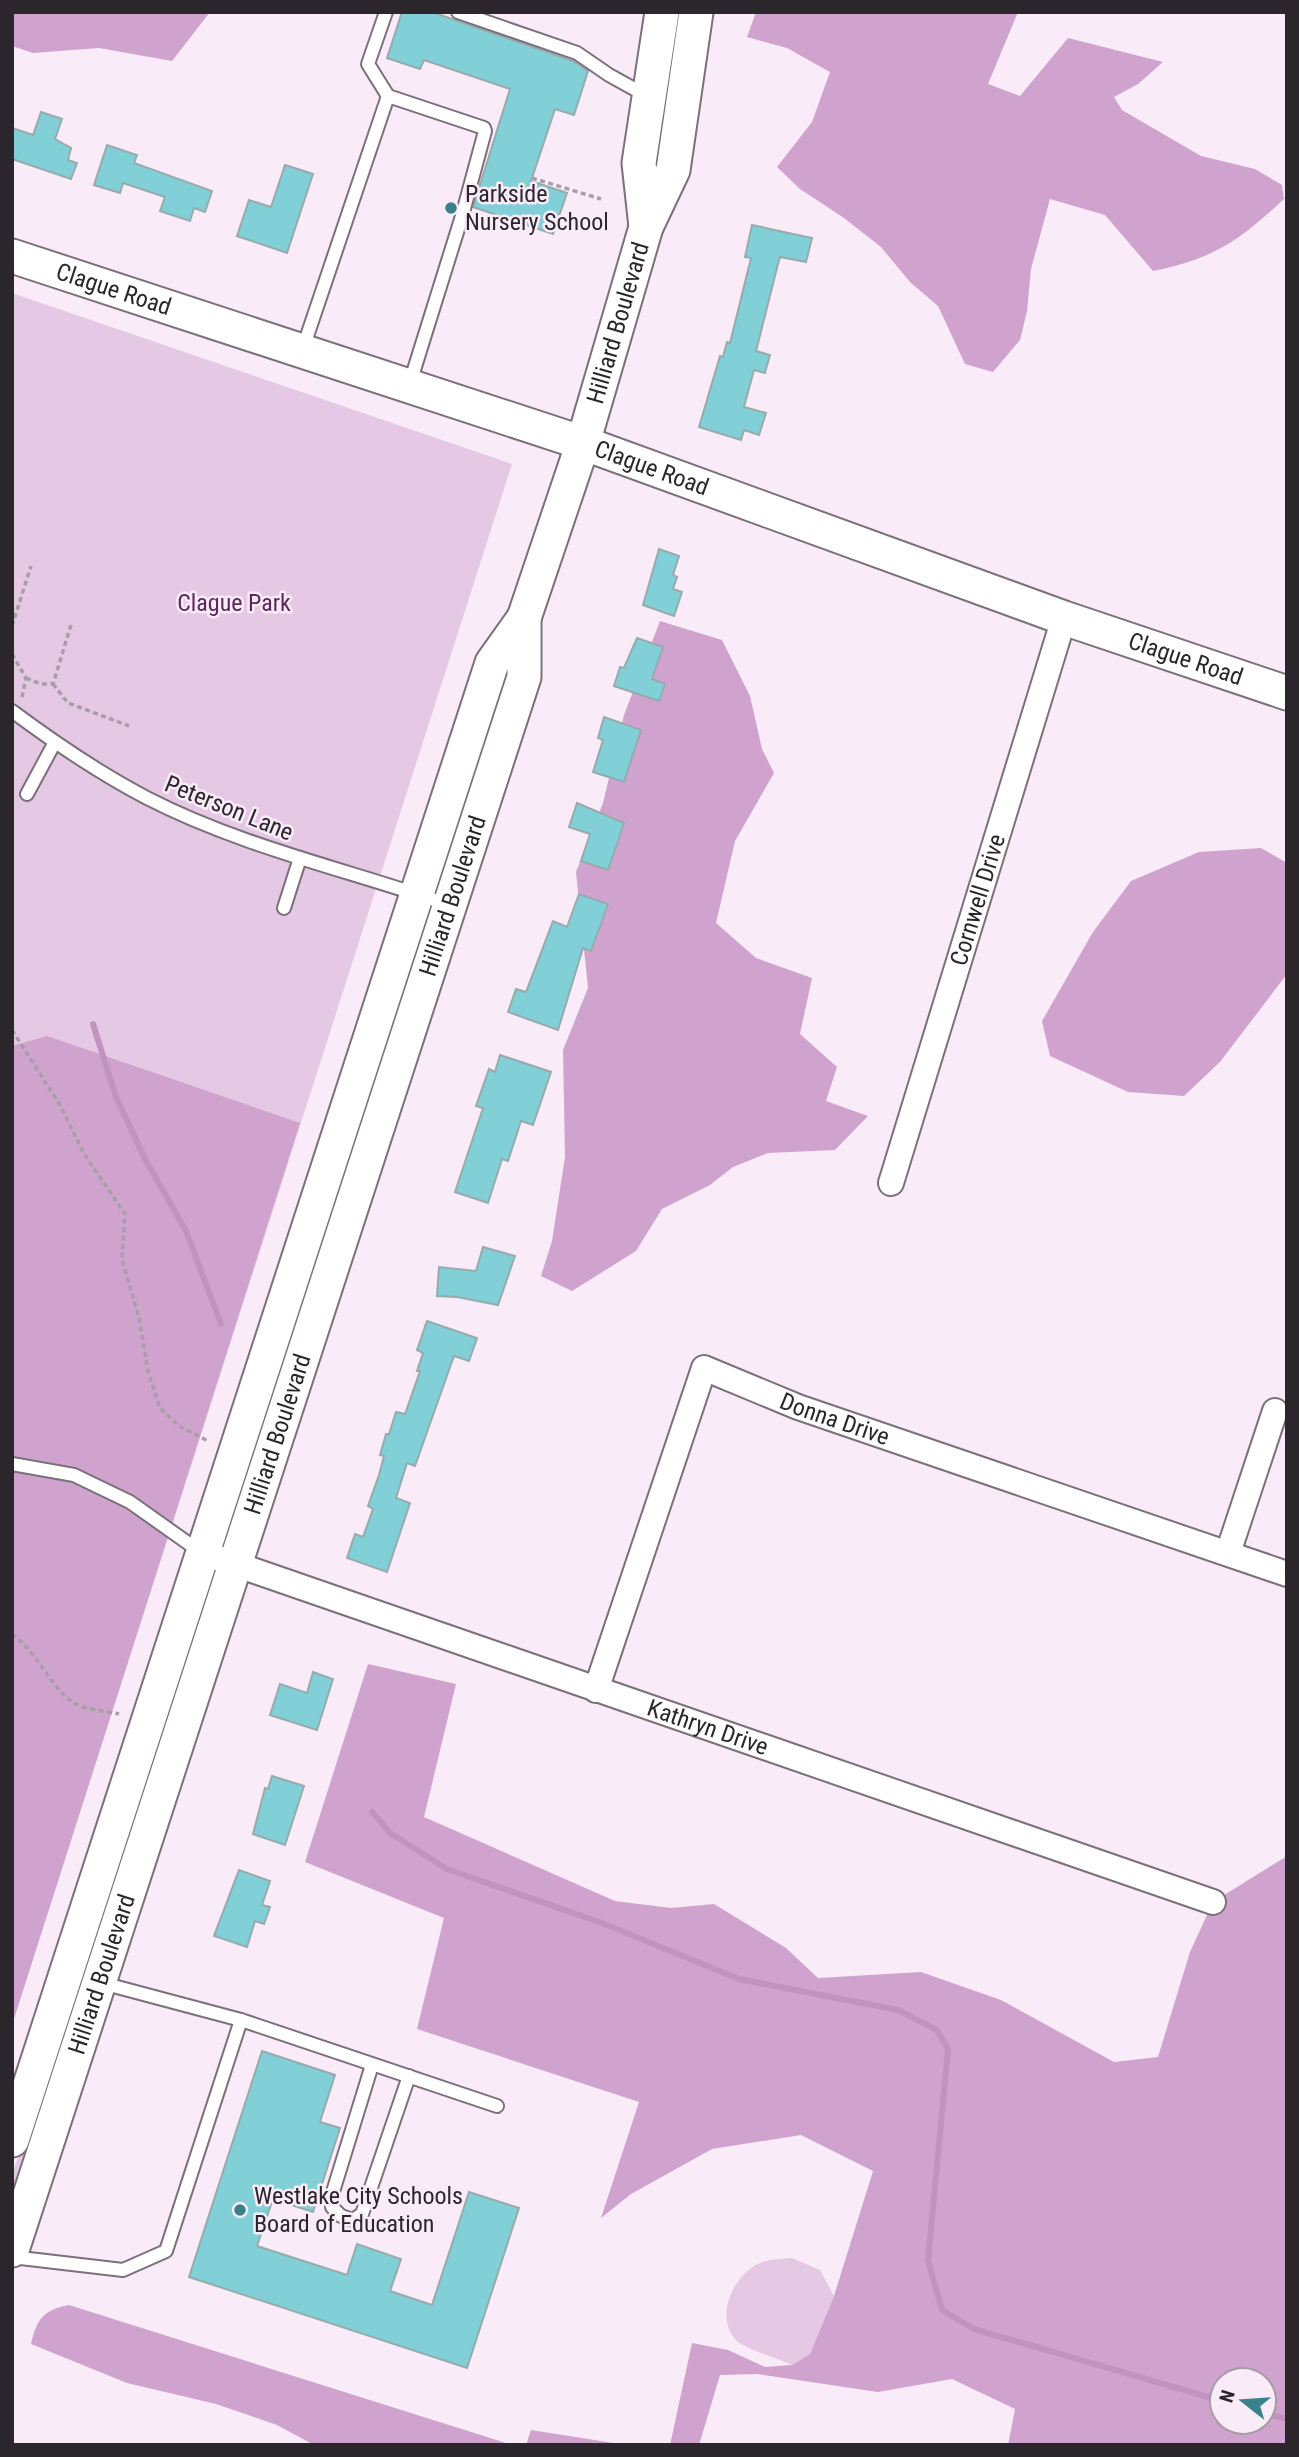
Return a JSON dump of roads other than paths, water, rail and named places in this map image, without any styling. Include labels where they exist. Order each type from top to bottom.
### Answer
[{"type":"main road","name":"Hilliard Boulevard","points":[[12,2250],[83,1978],[203,1553],[492,663],[524,618],[583,443],[646,227],[673,170],[673,63],[662,12]]},
{"type":"main road","name":"Hilliard Boulevard","points":[[646,227],[639,163],[651,97],[673,63],[696,12]]},
{"type":"main road","name":"Clague Road","points":[[12,256],[583,443],[1064,618],[1287,693]]},
{"type":"main road","name":"Hilliard Boulevard","points":[[12,2140],[83,1978],[235,1564],[524,677],[524,618]]},
{"type":"street","name":"Cornwell Drive","points":[[891,1183],[1064,618]]},
{"type":"street","name":"Donna Drive","points":[[596,1690],[704,1368],[798,1407],[1287,1574]]},
{"type":"street","points":[[1228,1553],[1275,1411]]},
{"type":"street","name":"Kathryn Drive","points":[[203,1553],[1213,1902]]},
{"type":"lane","points":[[386,12],[368,64],[387,96],[484,128],[462,216],[408,386]]},
{"type":"lane","points":[[458,12],[577,53],[608,75],[651,97]]},
{"type":"lane","points":[[301,351],[387,96]]},
{"type":"lane","name":"Peterson Lane","points":[[12,711],[55,742],[148,798],[201,822],[300,858],[449,905]]},
{"type":"lane","points":[[27,794],[55,742]]},
{"type":"lane","points":[[284,908],[300,858]]},
{"type":"lane","points":[[12,1464],[74,1475],[131,1502],[203,1553]]},
{"type":"lane","points":[[83,1978],[241,2020],[497,2106]]},
{"type":"lane","points":[[12,2257],[123,2270],[166,2251],[241,2020]]},
{"type":"lane","points":[[372,2065],[331,2195],[332,2207],[341,2216],[353,2220],[362,2214],[409,2076]]},
{"type":"waterway","points":[[93,1024],[116,1097],[145,1159],[186,1231],[221,1324]]},
{"type":"waterway","points":[[372,1812],[390,1833],[447,1869],[602,1923],[739,1979],[898,2010],[937,2030],[948,2049],[928,2260],[942,2310],[974,2329],[1208,2397]]},
{"type":"waterway","points":[[1278,2417],[1287,2419]]},
{"type":"place","name":"Parkside Nursery School","points":[[451,208]]},
{"type":"place","name":"Westlake City Schools Board of Education","points":[[240,2210]]},
{"type":"park label","name":"Clague Park","points":[[234,603]]}]
